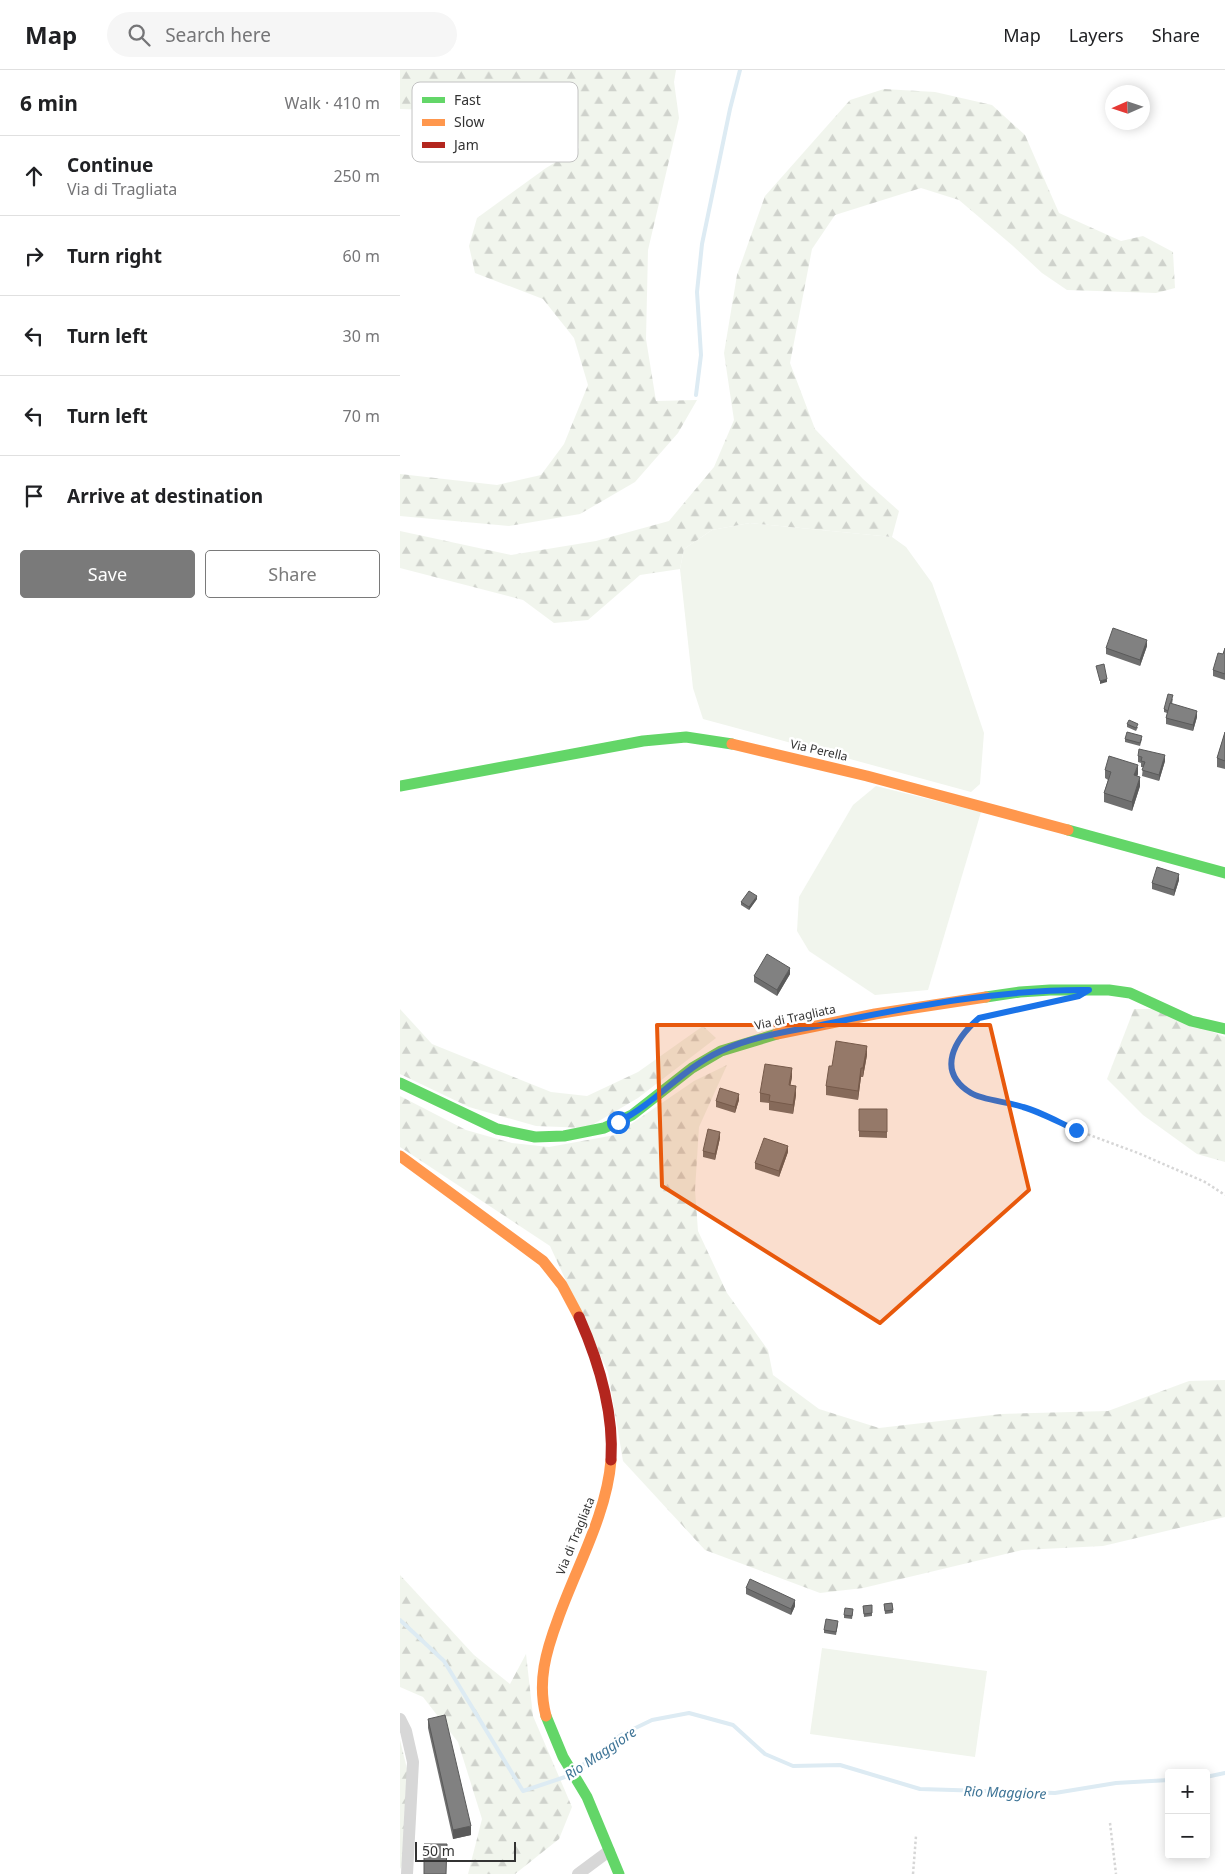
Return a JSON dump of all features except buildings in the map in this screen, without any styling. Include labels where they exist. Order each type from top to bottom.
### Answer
[{"type":"street","name":"Via Perella","points":[[400,786],[643,741],[671,738],[700,738],[867,776],[1225,873]]},
{"type":"street","name":"Via di Tragliata","points":[[400,1083],[497,1129],[535,1137],[564,1136],[604,1128],[632,1115],[692,1068],[721,1051],[766,1036],[875,1014],[1034,991],[1109,990],[1130,993],[1190,1021],[1225,1030]]},
{"type":"street","name":"Via di Tragliata","points":[[400,1156],[465,1206],[533,1252],[552,1270],[576,1309],[590,1345],[603,1389],[611,1430],[610,1475],[601,1512],[580,1560],[550,1640],[542,1692],[544,1707],[563,1756],[586,1796],[619,1874]]},
{"type":"street","points":[[400,1719],[406,1731],[413,1762],[407,1874]]},
{"type":"street","points":[[578,1874],[609,1851]]},
{"type":"path","points":[[1024,1008],[979,1018],[967,1029],[955,1047],[951,1066],[956,1081],[972,1094],[1024,1107],[1205,1182],[1225,1196]]},
{"type":"path","points":[[1110,1822],[1116,1874]]},
{"type":"path","points":[[913,1874],[916,1836]]},
{"type":"highlighted area","points":[[657,1025],[990,1025],[1029,1190],[880,1323],[662,1186]]},
{"type":"green space","points":[[400,70],[676,70],[674,82],[679,118],[648,250],[646,339],[656,401],[697,400],[678,433],[635,482],[580,514],[509,526],[400,516],[400,474],[497,485],[541,475],[564,444],[588,385],[574,338],[543,299],[475,273],[469,246],[477,218],[556,162],[578,162],[578,82],[412,82],[412,109],[400,109]]},
{"type":"green space","points":[[884,89],[935,92],[992,105],[1025,135],[1059,213],[1121,241],[1143,236],[1173,252],[1175,288],[1156,293],[1067,290],[1042,273],[959,200],[921,188],[835,215],[812,249],[790,363],[815,429],[863,479],[899,511],[892,537],[750,523],[712,530],[684,549],[680,569],[640,575],[588,620],[554,623],[523,600],[400,568],[400,531],[511,555],[596,541],[669,521],[714,467],[734,420],[724,353],[737,275],[765,196],[850,100]]},
{"type":"green space","points":[[750,523],[892,537],[906,547],[932,583],[984,733],[980,784],[971,792],[703,719],[693,688],[680,569],[684,549],[712,530]]},
{"type":"green space","points":[[876,786],[981,812],[928,990],[875,995],[809,951],[797,931],[799,897],[853,805]]},
{"type":"green space","points":[[400,1009],[432,1044],[551,1092],[587,1096],[638,1072],[703,1026],[716,1038],[638,1098],[587,1128],[536,1126],[469,1107],[400,1074]]},
{"type":"green space","points":[[1134,1009],[1154,1009],[1225,1037],[1225,1162],[1197,1154],[1143,1115],[1107,1079]]},
{"type":"green space","points":[[727,1065],[699,1127],[695,1190],[698,1231],[727,1293],[768,1350],[773,1375],[819,1409],[879,1428],[1001,1414],[1108,1411],[1189,1381],[1225,1380],[1225,1517],[1103,1546],[1022,1550],[863,1588],[820,1593],[705,1550],[623,1461],[608,1372],[550,1246],[400,1147],[400,1096],[466,1130],[512,1143],[549,1147],[615,1135],[694,1081]]},
{"type":"green space","points":[[400,1575],[474,1655],[510,1684],[526,1654],[533,1716],[572,1807],[559,1839],[515,1874],[468,1874],[482,1819],[458,1742],[423,1697],[400,1687]]},
{"type":"green space","points":[[822,1648],[987,1671],[975,1757],[810,1734]]},
{"type":"green space","points":[[400,1740],[409,1777],[404,1862],[400,1869]]},
{"type":"waterway","points":[[696,395],[701,355],[697,292],[702,244],[740,70]]},
{"type":"waterway","name":"Rio Maggiore","points":[[400,1620],[444,1661],[523,1791],[568,1776]]},
{"type":"waterway","name":"Rio Maggiore","points":[[576,1770],[621,1735],[652,1720],[689,1713],[733,1725],[765,1754],[793,1766],[840,1765],[920,1789],[1055,1793],[1116,1783],[1165,1780]]},
{"type":"waterway","name":"Rio Maggiore","points":[[1210,1776],[1225,1773]]},
{"type":"traffic: fast","points":[[400,786],[643,741],[686,737],[732,744]]},
{"type":"traffic: fast","points":[[1068,830],[1225,873]]},
{"type":"traffic: fast","points":[[986,997],[1050,990],[1109,990],[1130,993],[1191,1021],[1225,1029]]},
{"type":"traffic: fast","points":[[400,1083],[497,1129],[535,1137],[564,1136],[604,1128],[632,1115],[692,1068],[721,1051],[777,1034]]},
{"type":"traffic: fast","points":[[546,1716],[563,1757],[587,1797],[619,1874]]},
{"type":"traffic: slow","points":[[732,744],[867,776],[1068,830]]},
{"type":"traffic: slow","points":[[777,1034],[875,1014],[986,997]]},
{"type":"traffic: slow","points":[[400,1156],[543,1261],[562,1285],[579,1317]]},
{"type":"traffic: slow","points":[[546,1716],[542,1691],[544,1667],[550,1643],[597,1521],[604,1500],[611,1460]]},
{"type":"traffic: jam","points":[[579,1317],[603,1387],[610,1423],[611,1460]]},
{"type":"route","points":[[618,1122],[646,1105],[705,1059],[750,1040],[875,1014],[1007,994],[1034,991],[1089,990],[1079,996],[979,1018],[967,1029],[955,1047],[951,1066],[956,1081],[972,1094],[1024,1107],[1076,1130]]}]
